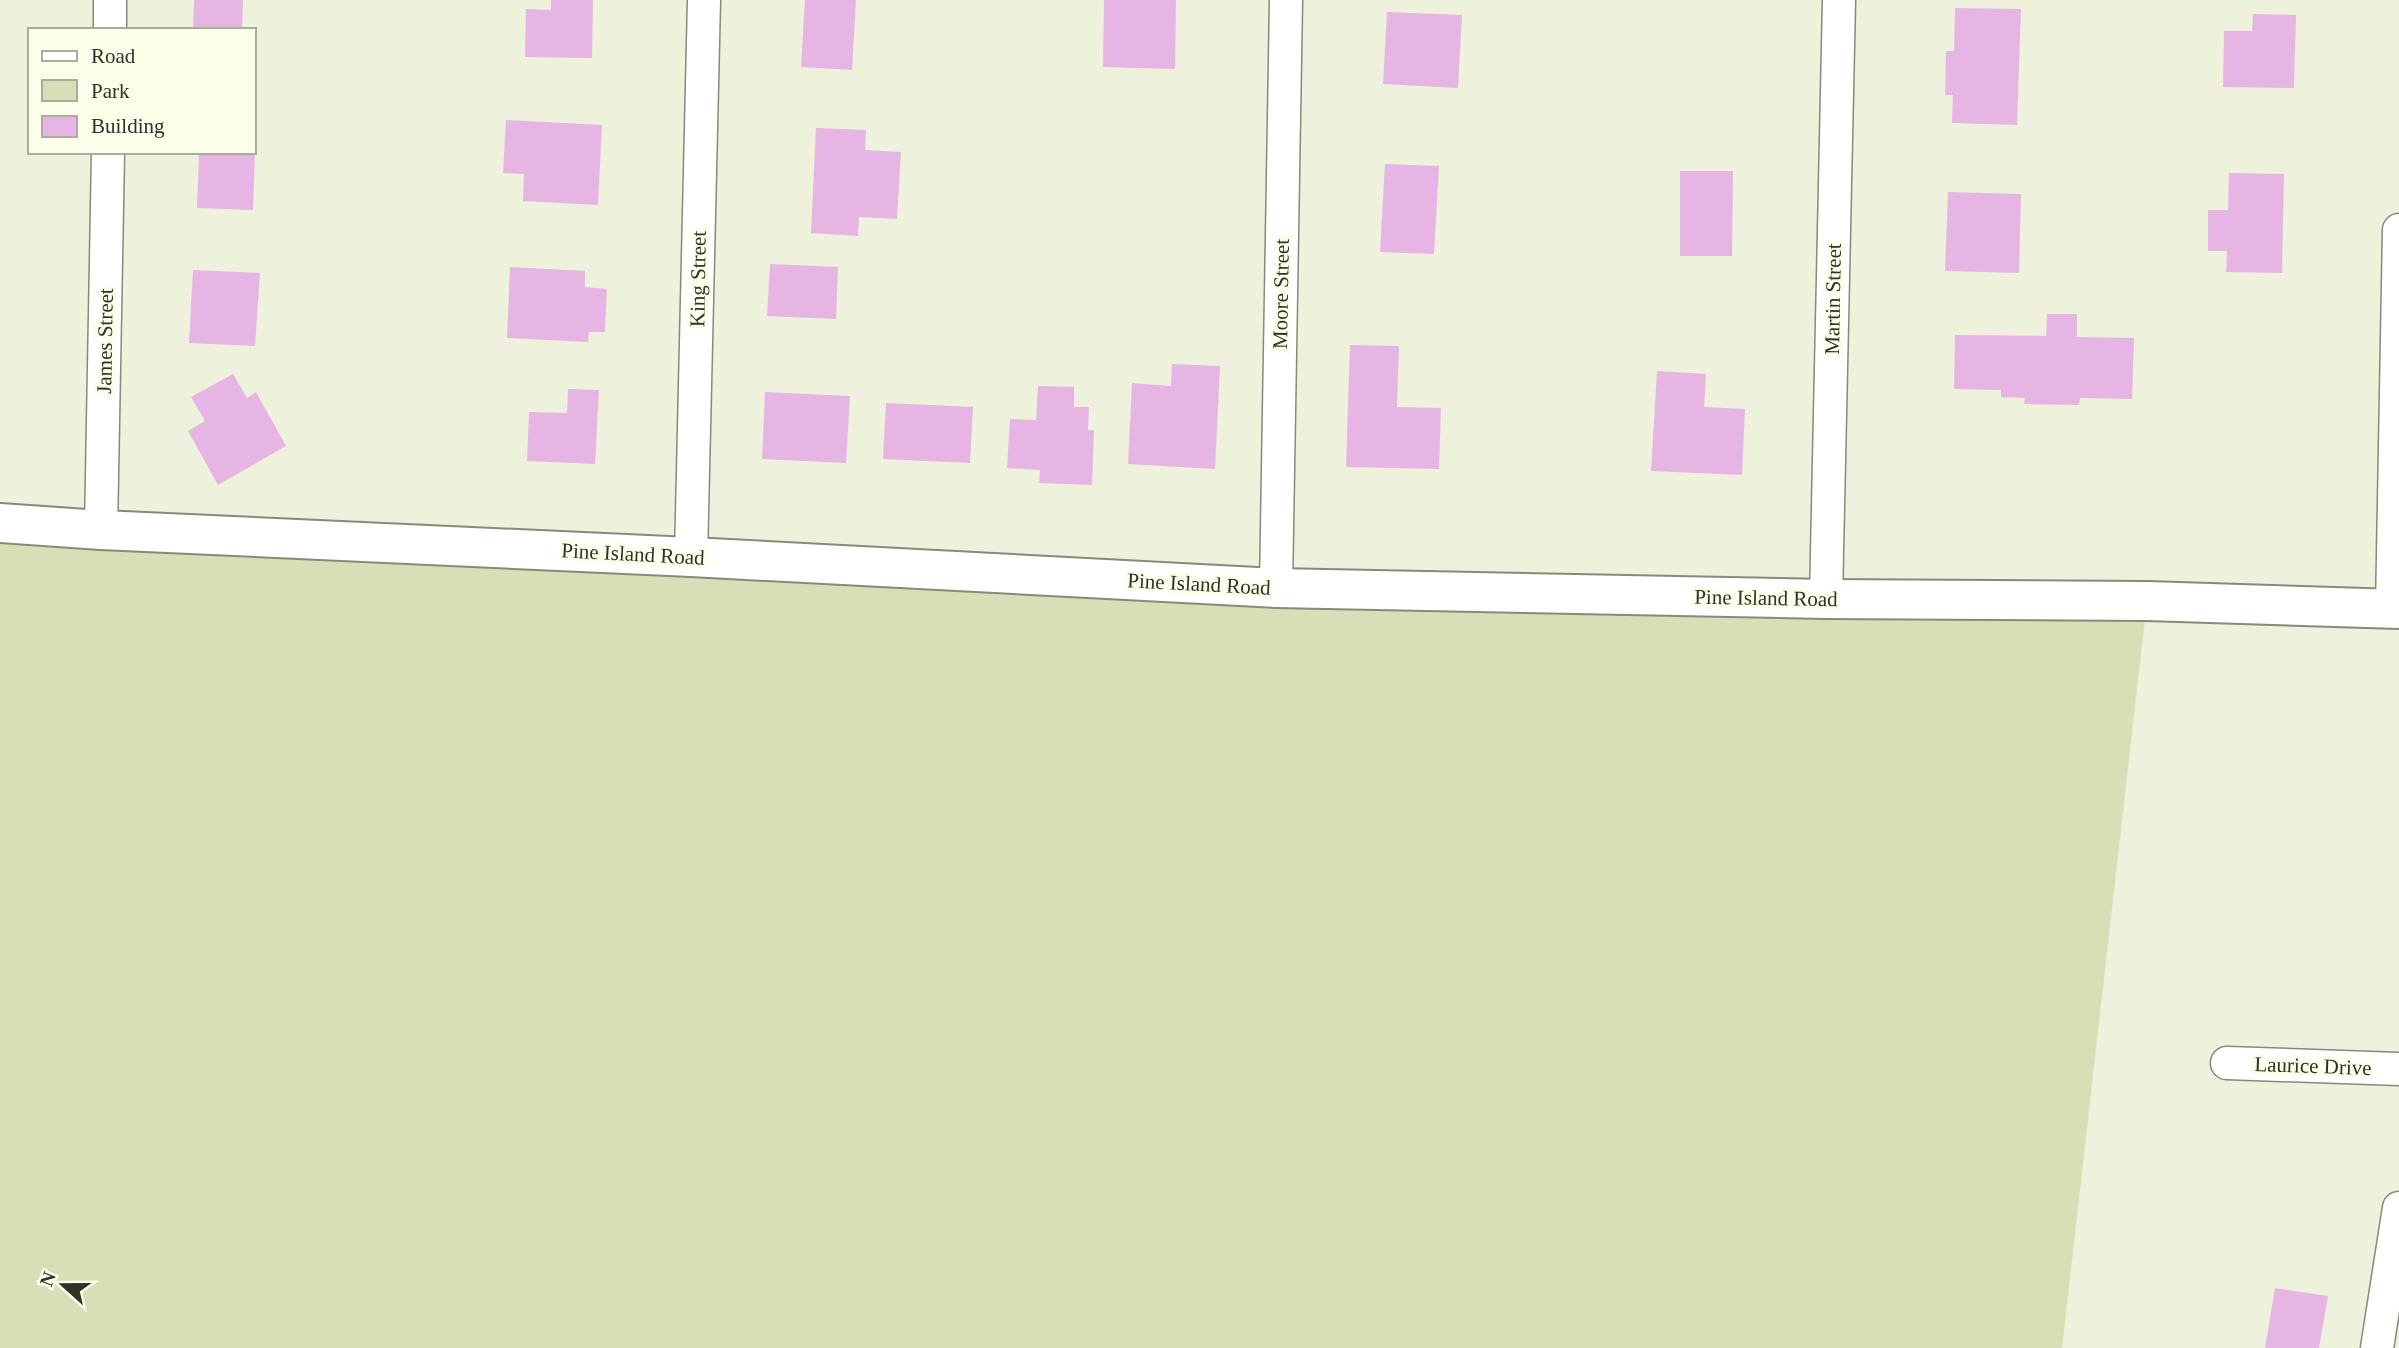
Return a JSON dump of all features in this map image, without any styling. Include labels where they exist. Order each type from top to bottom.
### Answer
[{"type":"street","points":[[110,0],[110,28]]},
{"type":"street","name":"King Street","points":[[691,557],[704,0]]},
{"type":"street","name":"Moore Street","points":[[1276,588],[1286,0]]},
{"type":"street","name":"Martin Street","points":[[1826,599],[1839,0]]},
{"type":"street","name":"James Street","points":[[102,530],[108,154]]},
{"type":"street","points":[[2395,609],[2399,230]]},
{"type":"street","name":"Pine Island Road","points":[[0,523],[1276,588],[1826,599],[2147,601],[2395,609]]},
{"type":"street","name":"Laurice Drive","points":[[2227,1063],[2399,1069]]},
{"type":"street","points":[[2377,1348],[2399,1208]]},
{"type":"green space","points":[[0,522],[2147,601],[2062,1348],[0,1348]]},
{"type":"building","points":[[194,0],[243,0],[242,28],[193,28]]},
{"type":"building","points":[[551,0],[593,0],[592,58],[525,57],[526,9],[551,10]]},
{"type":"building","points":[[805,0],[856,0],[852,70],[801,67]]},
{"type":"building","points":[[1104,0],[1176,0],[1175,69],[1103,67]]},
{"type":"building","points":[[1955,8],[2021,9],[2017,125],[1952,123],[1953,95],[1945,95],[1946,51],[1954,51]]},
{"type":"building","points":[[1387,12],[1462,15],[1458,88],[1383,84]]},
{"type":"building","points":[[2253,14],[2296,15],[2294,88],[2223,87],[2224,31],[2252,31]]},
{"type":"building","points":[[506,120],[602,125],[598,205],[523,201],[524,174],[503,173]]},
{"type":"building","points":[[816,128],[866,130],[865,150],[901,152],[897,219],[859,217],[858,236],[811,233]]},
{"type":"building","points":[[199,154],[255,154],[253,210],[197,208]]},
{"type":"building","points":[[1385,164],[1439,166],[1434,254],[1380,252]]},
{"type":"building","points":[[1680,171],[1733,171],[1732,256],[1680,256]]},
{"type":"building","points":[[2229,173],[2284,174],[2282,273],[2226,272],[2227,251],[2208,251],[2208,210],[2228,210]]},
{"type":"building","points":[[1948,192],[2021,194],[2019,273],[1945,271]]},
{"type":"building","points":[[770,264],[838,267],[836,319],[767,316]]},
{"type":"building","points":[[510,267],[585,271],[585,287],[607,289],[605,332],[589,332],[588,342],[507,338]]},
{"type":"building","points":[[193,270],[260,273],[255,346],[189,343]]},
{"type":"building","points":[[2047,314],[2077,314],[2077,337],[2134,338],[2132,399],[2080,398],[2079,405],[2024,404],[2025,398],[2001,397],[2001,390],[1954,389],[1955,335],[2046,336]]},
{"type":"building","points":[[1350,345],[1399,346],[1397,407],[1441,408],[1439,469],[1346,467]]},
{"type":"building","points":[[1172,364],[1220,366],[1215,469],[1128,464],[1132,383],[1171,386]]},
{"type":"building","points":[[1657,371],[1706,374],[1704,407],[1745,409],[1742,475],[1651,471]]},
{"type":"building","points":[[233,374],[247,398],[256,392],[286,446],[218,485],[188,431],[205,421],[191,397]]},
{"type":"building","points":[[1038,386],[1074,387],[1074,407],[1089,407],[1088,430],[1094,430],[1092,485],[1039,483],[1040,470],[1007,468],[1010,419],[1036,420]]},
{"type":"building","points":[[568,389],[599,390],[595,464],[527,461],[529,412],[567,413]]},
{"type":"building","points":[[765,392],[850,396],[846,463],[762,459]]},
{"type":"building","points":[[886,403],[973,407],[970,463],[883,459]]},
{"type":"building","points":[[2275,1288],[2328,1296],[2319,1348],[2265,1348]]}]
